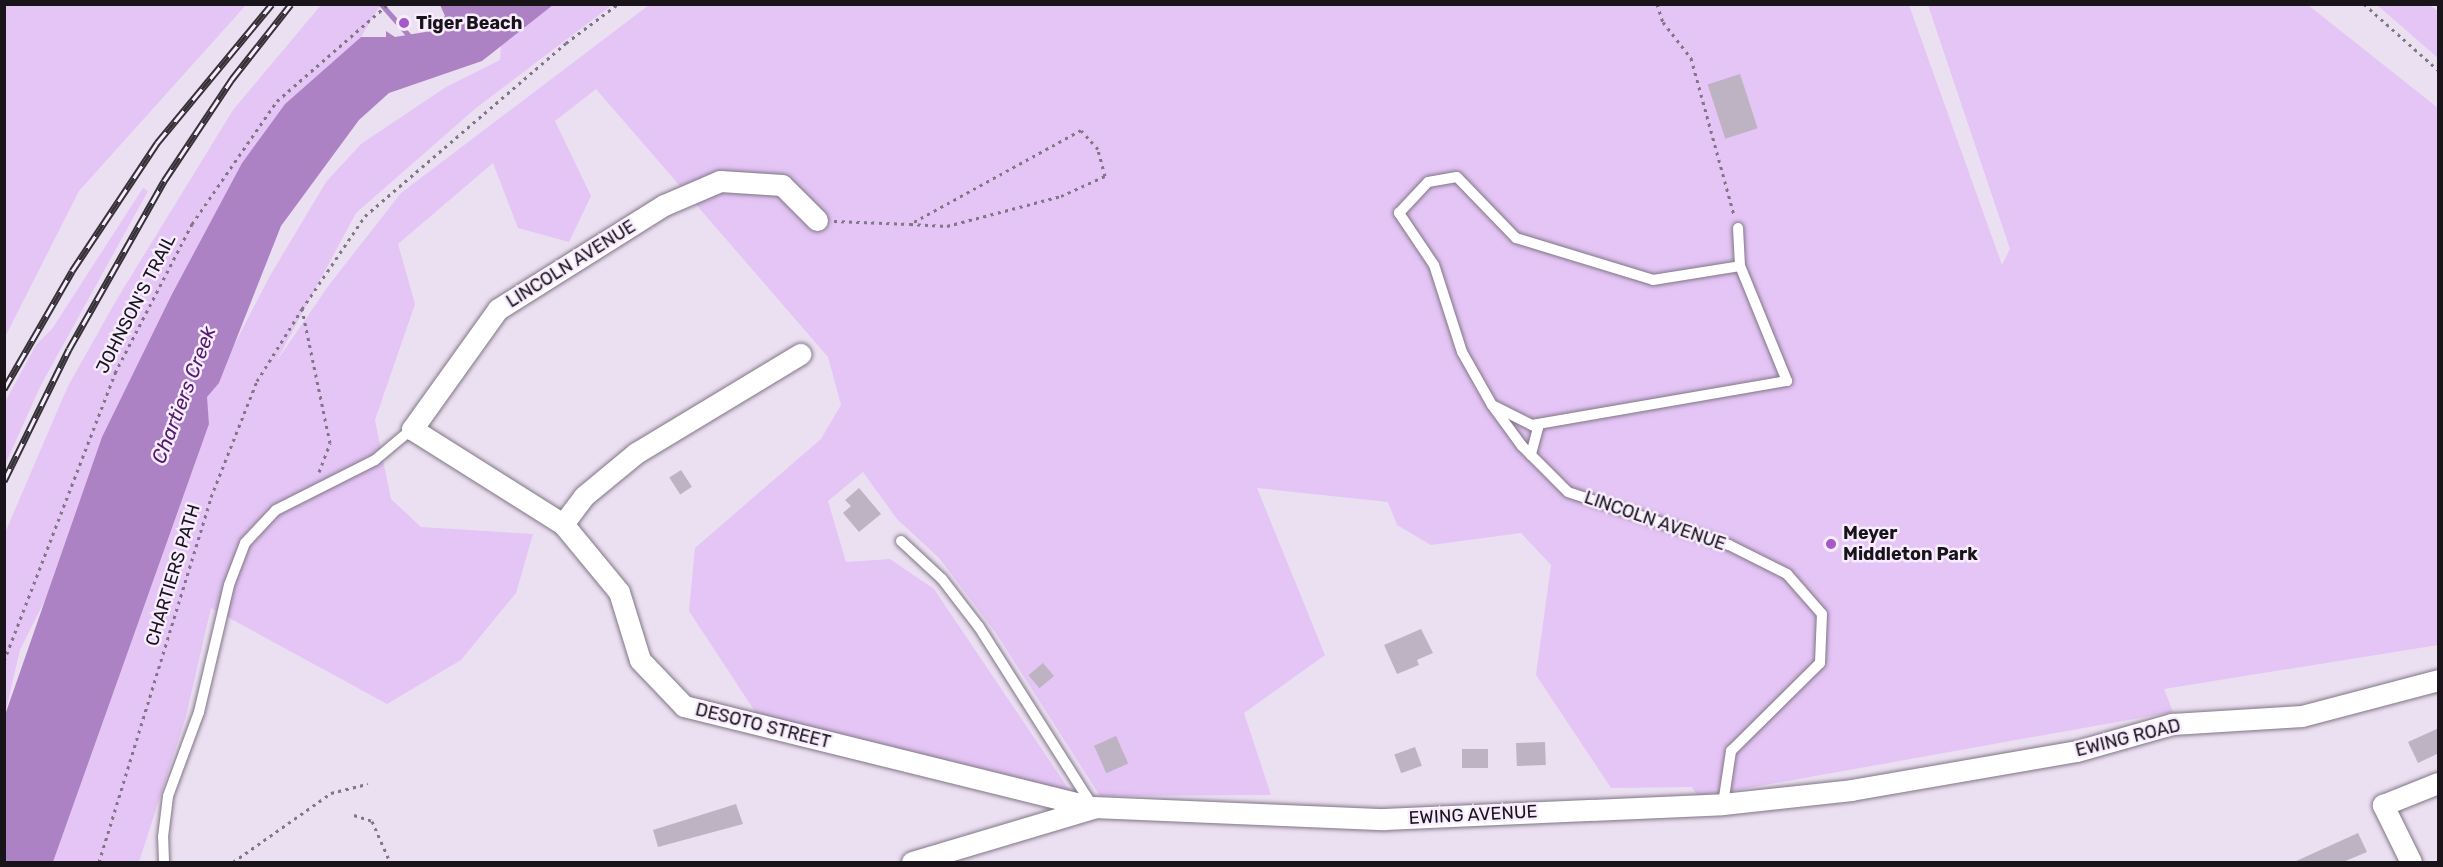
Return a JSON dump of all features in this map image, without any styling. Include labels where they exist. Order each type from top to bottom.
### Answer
[{"type":"street","name":"LINCOLN AVENUE","points":[[412,429],[498,309],[664,205],[720,181],[782,185],[817,220]]},
{"type":"street","points":[[563,524],[585,496],[636,453],[800,354]]},
{"type":"street","name":"DESOTO STREET","points":[[412,429],[563,524],[619,592],[640,660],[684,706],[1094,807]]},
{"type":"street","name":"EWING ROAD","points":[[1851,790],[2077,752],[2172,724],[2302,716],[2439,680]]},
{"type":"street","points":[[2411,862],[2383,805],[2439,783]]},
{"type":"street","name":"EWING AVENUE","points":[[1094,807],[1384,819],[1723,804],[1851,790]]},
{"type":"street","points":[[912,862],[1094,807]]},
{"type":"lane","name":"LINCOLN AVENUE","points":[[1723,804],[1731,751],[1820,663],[1822,614],[1787,574],[1730,545],[1568,492],[1531,455],[1492,405],[1462,352],[1434,265],[1399,213],[1428,182],[1457,177],[1516,238],[1653,280],[1740,266]]},
{"type":"lane","points":[[1532,425],[1787,381],[1740,266],[1738,228]]},
{"type":"lane","points":[[1492,405],[1538,428],[1531,455]]},
{"type":"lane","points":[[164,862],[163,837],[168,796],[199,712],[229,585],[244,543],[276,510],[375,460],[412,429]]},
{"type":"lane","points":[[901,541],[942,579],[979,627],[1094,807]]},
{"type":"path","name":"JOHNSON'S TRAIL","points":[[4,661],[115,373],[192,224],[277,101],[349,34],[379,15],[388,4]]},
{"type":"path","name":"CHARTIERS PATH","points":[[99,862],[211,497],[257,381],[365,216],[566,43],[618,4]]},
{"type":"path","points":[[1658,4],[1664,22],[1691,58],[1738,228]]},
{"type":"path","points":[[2364,4],[2439,70]]},
{"type":"path","points":[[817,220],[947,226],[1061,196],[1105,176],[1098,149],[1081,130],[910,224]]},
{"type":"path","points":[[302,309],[330,443],[313,490]]},
{"type":"path","points":[[233,862],[331,794],[368,784]]},
{"type":"path","points":[[354,815],[372,821],[390,862]]},
{"type":"shaded area","points":[[5,4],[246,5],[79,191],[5,337]]},
{"type":"shaded area","points":[[321,5],[393,5],[379,7],[361,37],[285,104],[242,163],[172,294],[102,437],[45,600],[20,650],[5,714],[5,533],[68,386],[117,299],[233,110]]},
{"type":"shaded area","points":[[553,5],[612,5],[476,108],[356,213],[276,362],[329,285],[401,193],[649,5],[1909,5],[2002,265],[2010,249],[1928,5],[2308,5],[2438,108],[2438,645],[2164,689],[2173,712],[1698,797],[1692,787],[1611,788],[1536,675],[1551,565],[1521,533],[1431,545],[1397,525],[1388,502],[1257,488],[1325,655],[1244,713],[1271,795],[1100,796],[996,633],[939,558],[897,519],[863,472],[828,501],[846,562],[890,559],[934,589],[1070,791],[756,713],[689,611],[695,548],[821,439],[841,405],[828,357],[596,89],[555,121],[591,196],[569,242],[518,228],[493,163],[398,244],[415,304],[375,420],[391,499],[421,527],[533,534],[516,593],[461,660],[387,704],[211,608],[186,716],[139,862],[53,862],[209,424],[206,397],[219,383],[234,345],[271,274],[326,182],[361,144],[446,87],[500,60],[501,46]]},
{"type":"shaded area","points":[[2377,5],[2429,5],[2438,11],[2438,58]]},
{"type":"shaded area","points":[[143,188],[148,191],[41,385],[5,465],[5,402],[36,345],[52,329]]},
{"type":"water","name":"Chartiers Creek","points":[[440,5],[553,5],[482,61],[389,93],[359,120],[281,226],[219,383],[207,397],[209,424],[53,862],[5,862],[5,715],[102,437],[172,294],[242,163],[285,104],[361,37],[386,37],[386,31],[395,37],[431,31],[445,16]]},
{"type":"building","points":[[1740,74],[1758,128],[1725,139],[1708,85]]},
{"type":"building","points":[[681,470],[692,487],[680,494],[669,478]]},
{"type":"building","points":[[859,488],[881,514],[859,532],[843,513],[851,506],[845,500]]},
{"type":"building","points":[[1421,629],[1433,653],[1417,660],[1419,665],[1397,674],[1384,645]]},
{"type":"building","points":[[1043,663],[1054,676],[1039,688],[1028,675]]},
{"type":"building","points":[[2439,728],[2439,753],[2418,763],[2408,742]]},
{"type":"building","points":[[1116,736],[1128,763],[1106,773],[1094,746]]},
{"type":"building","points":[[1545,742],[1546,765],[1517,766],[1516,743]]},
{"type":"building","points":[[1415,747],[1422,766],[1401,773],[1394,755]]},
{"type":"building","points":[[1462,749],[1488,749],[1488,768],[1462,768]]},
{"type":"building","points":[[736,804],[743,824],[658,847],[653,830]]},
{"type":"building","points":[[2358,833],[2367,852],[2343,862],[2294,862]]},
{"type":"waterway","points":[[381,4],[411,38]]},
{"type":"railway","points":[[4,389],[72,271],[157,143],[272,4]]},
{"type":"railway","points":[[4,481],[69,349],[164,181],[232,79],[291,4]]},
{"type":"place","name":"Tiger Beach","points":[[404,23]]},
{"type":"place","name":"Meyer Middleton Park","points":[[1831,544]]}]
